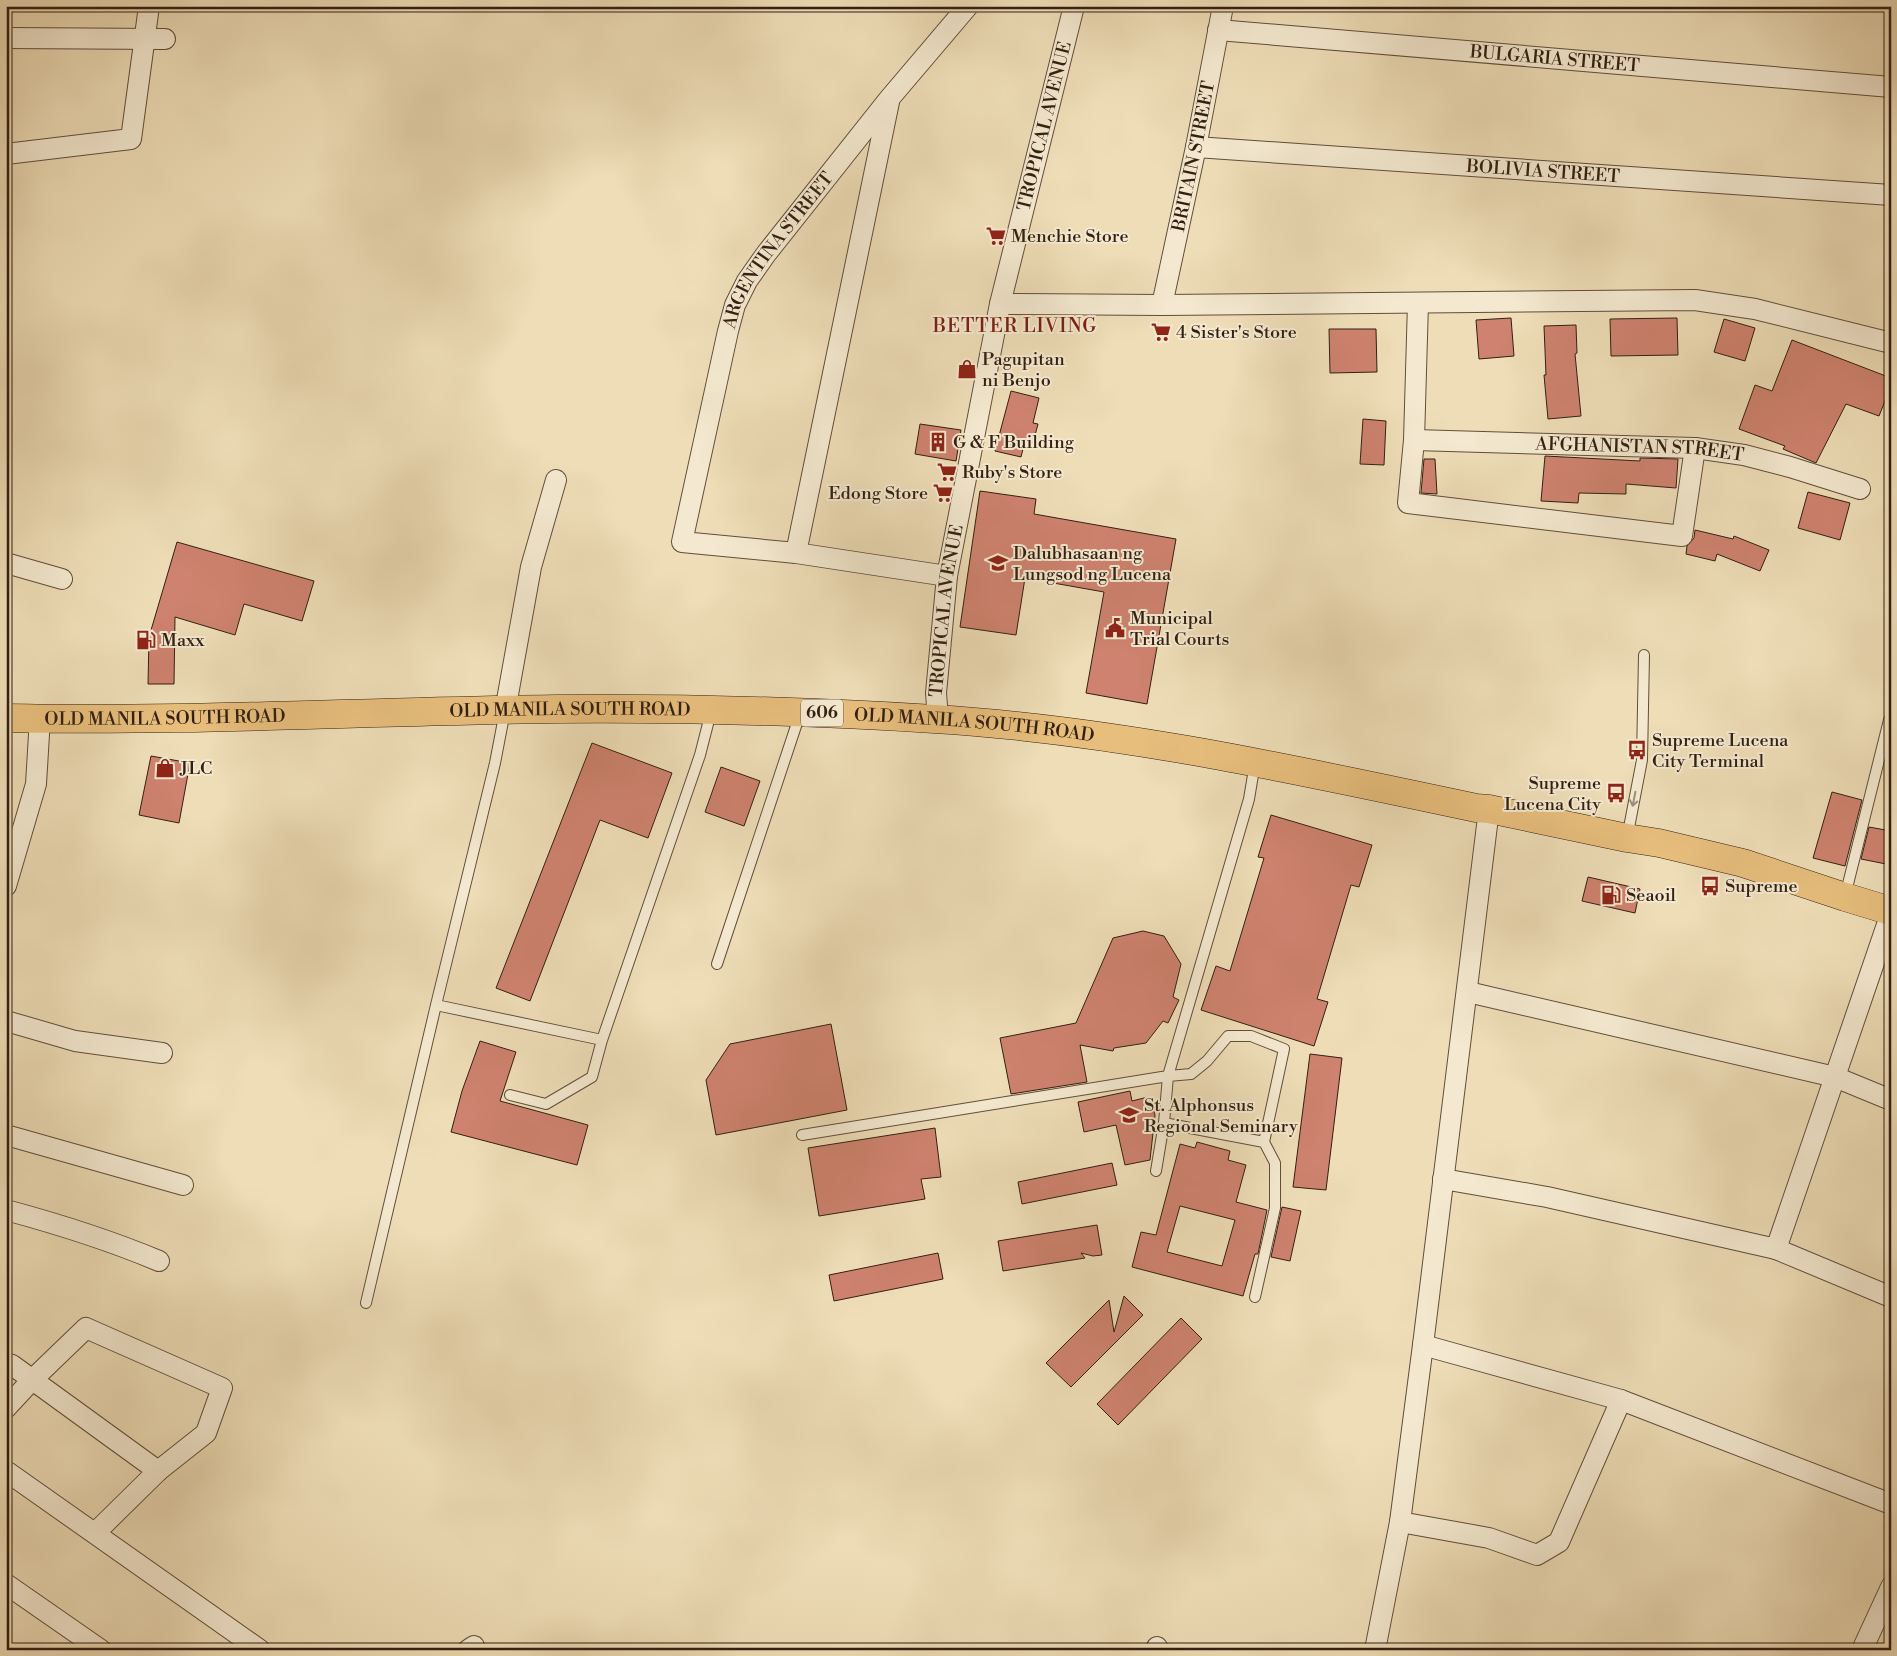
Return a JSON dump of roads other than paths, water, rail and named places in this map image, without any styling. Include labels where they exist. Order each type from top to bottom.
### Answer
[{"type":"main road","name":"OLD MANILA SOUTH ROAD","points":[[6,718],[554,709],[800,712],[938,719],[1095,735],[1255,762],[1476,808],[1660,843],[1743,863],[1891,912]]},
{"type":"street","points":[[6,154],[131,139],[149,6]]},
{"type":"street","name":"ARGENTINA STREET","points":[[796,553],[682,542],[735,304],[747,281],[766,254],[889,99],[968,6]]},
{"type":"street","name":"TROPICAL AVENUE","points":[[938,719],[936,694],[947,576],[1000,304],[1074,6]]},
{"type":"street","name":"BRITAIN STREET","points":[[1162,305],[1196,146],[1222,6]]},
{"type":"street","name":"BULGARIA STREET","points":[[1218,30],[1891,87]]},
{"type":"street","points":[[6,38],[165,39]]},
{"type":"street","points":[[889,99],[796,553],[947,576]]},
{"type":"street","name":"BOLIVIA STREET","points":[[1196,146],[1891,195]]},
{"type":"street","points":[[1000,304],[1162,305],[1695,300],[1755,308],[1891,344]]},
{"type":"street","points":[[1418,303],[1414,440],[1408,503],[1682,536],[1694,448]]},
{"type":"street","name":"AFGHANISTAN STREET","points":[[1414,440],[1694,448],[1744,455],[1790,467],[1860,490]]},
{"type":"street","points":[[505,711],[531,567],[556,480]]},
{"type":"street","points":[[6,563],[62,579]]},
{"type":"street","points":[[6,886],[36,784],[40,718]]},
{"type":"street","points":[[1375,1650],[1400,1522],[1468,992],[1489,809]]},
{"type":"street","points":[[1776,1249],[1891,912]]},
{"type":"street","points":[[1468,992],[1835,1077],[1891,1100]]},
{"type":"street","points":[[6,1021],[75,1041],[162,1053]]},
{"type":"street","points":[[6,1135],[183,1185]]},
{"type":"street","points":[[1443,1180],[1547,1197],[1776,1249],[1891,1297]]},
{"type":"street","points":[[6,1210],[64,1225],[159,1261]]},
{"type":"street","points":[[6,1408],[86,1328],[222,1388],[206,1433],[158,1471],[95,1533]]},
{"type":"street","points":[[1423,1345],[1621,1400],[1891,1504]]},
{"type":"street","points":[[6,1363],[12,1365],[158,1471]]},
{"type":"street","points":[[1400,1522],[1489,1538],[1537,1555],[1559,1542],[1621,1400]]},
{"type":"street","points":[[6,1471],[260,1650]]},
{"type":"street","points":[[6,1584],[101,1650]]},
{"type":"street","points":[[1862,1650],[1891,1587]]},
{"type":"lane","points":[[1627,838],[1642,760],[1644,655]]},
{"type":"lane","points":[[366,1303],[495,763],[505,711]]},
{"type":"lane","points":[[510,1095],[546,1104],[592,1077],[602,1040],[700,755],[711,711]]},
{"type":"lane","points":[[716,964],[800,712]]},
{"type":"lane","points":[[1845,898],[1889,720]]},
{"type":"lane","points":[[1156,1171],[1164,1123],[1168,1076],[1249,799],[1255,762]]},
{"type":"lane","points":[[436,1006],[602,1040]]},
{"type":"lane","points":[[802,1135],[1168,1076],[1191,1074],[1207,1061],[1228,1036],[1251,1036],[1284,1049],[1264,1142],[1276,1163],[1275,1208],[1255,1297]]},
{"type":"lane","points":[[1164,1123],[1264,1142]]},
{"type":"place","name":"Menchie Store","points":[[996,236]]},
{"type":"place","name":"4 Sister's Store","points":[[1161,332]]},
{"type":"place","name":"Pagupitan ni Benjo","points":[[967,369]]},
{"type":"place","name":"G & F Building","points":[[938,442]]},
{"type":"place","name":"Ruby's Store","points":[[947,472]]},
{"type":"place","name":"Edong Store","points":[[943,493]]},
{"type":"place","name":"Dalubhasaan ng Lungsod ng Lucena","points":[[998,563]]},
{"type":"place","name":"Municipal Trial Courts","points":[[1115,628]]},
{"type":"place","name":"Maxx","points":[[146,640]]},
{"type":"place","name":"Supreme Lucena City Terminal","points":[[1637,750]]},
{"type":"place","name":"JLC","points":[[165,768]]},
{"type":"place","name":"Supreme Lucena City","points":[[1616,793]]},
{"type":"place","name":"Supreme","points":[[1710,886]]},
{"type":"place","name":"Seaoil","points":[[1611,895]]},
{"type":"place","name":"St. Alphonsus Regional Seminary","points":[[1129,1115]]},
{"type":"district","name":"BETTER LIVING","points":[[1015,326]]}]
